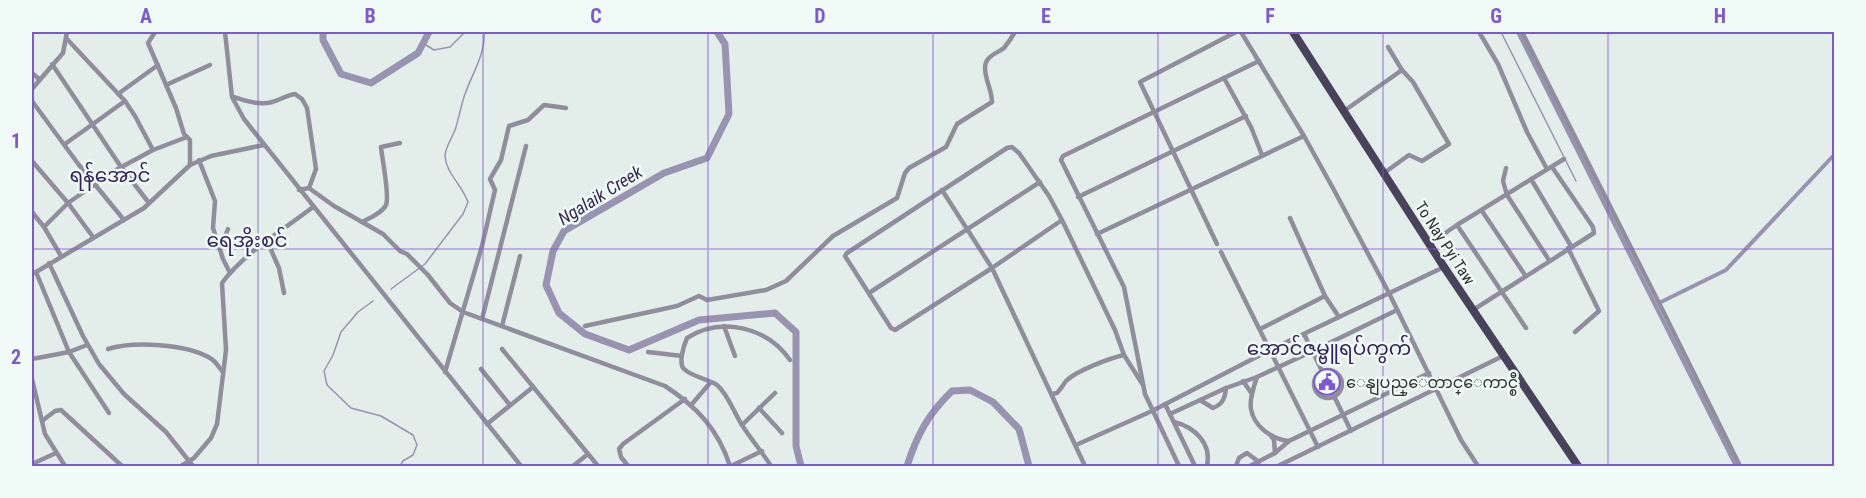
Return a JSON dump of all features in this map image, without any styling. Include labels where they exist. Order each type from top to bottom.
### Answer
[{"type":"main road","name":"To Nay Pyi Taw","points":[[1293,32],[1444,267],[1578,466]]},
{"type":"street","points":[[155,32],[148,43],[190,140],[190,165]]},
{"type":"street","points":[[225,32],[232,97],[244,119],[521,466]]},
{"type":"street","points":[[585,326],[677,306],[699,296],[707,300],[766,290],[786,281],[832,236],[897,198],[905,173],[909,168],[946,147],[957,124],[992,102],[992,95],[985,76],[986,62],[1003,48],[1015,32]]},
{"type":"street","points":[[1217,244],[1140,81],[1236,32]]},
{"type":"street","points":[[1241,32],[1304,136],[1389,293],[1461,440],[1478,466]]},
{"type":"street","points":[[1473,310],[1593,234],[1594,230],[1527,132],[1498,64],[1479,32]]},
{"type":"street","points":[[1522,32],[1740,466]]},
{"type":"street","points":[[32,89],[63,53],[66,34]]},
{"type":"street","points":[[66,34],[125,101],[153,150]]},
{"type":"street","points":[[1384,173],[1409,155],[1422,161],[1449,144],[1413,82],[1402,70],[1388,47]]},
{"type":"street","points":[[1179,466],[1152,411],[1143,385],[1124,287],[1061,162],[1062,157],[1259,61]]},
{"type":"street","points":[[52,64],[148,203]]},
{"type":"street","points":[[118,94],[158,65]]},
{"type":"street","points":[[166,85],[210,65]]},
{"type":"street","points":[[1344,111],[1402,70]]},
{"type":"street","points":[[32,73],[39,79]]},
{"type":"street","points":[[1224,78],[1246,116],[1262,155]]},
{"type":"street","points":[[232,97],[269,103],[295,94],[302,99],[307,108],[316,169],[309,188]]},
{"type":"street","points":[[32,101],[79,165],[124,220]]},
{"type":"street","points":[[65,144],[125,101]]},
{"type":"street","points":[[445,372],[495,190],[490,179],[501,160],[509,126],[528,120],[544,105],[566,108]]},
{"type":"street","points":[[1078,197],[1246,116]]},
{"type":"street","points":[[1097,234],[1304,136]]},
{"type":"street","points":[[44,227],[68,203],[121,167],[153,150],[187,137]]},
{"type":"street","points":[[362,222],[382,210],[387,203],[387,184],[381,147],[400,143]]},
{"type":"street","points":[[109,413],[69,352],[34,273],[124,220],[148,203],[190,165],[211,156],[264,145]]},
{"type":"street","points":[[482,319],[526,146]]},
{"type":"street","points":[[1062,220],[895,330],[891,328],[846,257],[942,190],[1010,147],[1016,150],[1040,182],[1062,220],[1115,330],[1124,355],[1143,385]]},
{"type":"street","points":[[1430,244],[1564,159]]},
{"type":"street","points":[[199,160],[215,201],[213,228],[230,273]]},
{"type":"street","points":[[32,161],[93,237]]},
{"type":"street","points":[[1506,168],[1503,180],[1507,195],[1549,260]]},
{"type":"street","points":[[1531,179],[1570,247],[1599,311],[1575,332]]},
{"type":"street","points":[[869,293],[1040,182]]},
{"type":"street","points":[[299,190],[309,188],[334,207],[383,234],[400,251],[416,262],[450,303],[463,312],[665,386],[692,404],[723,444],[730,466],[762,451]]},
{"type":"street","points":[[942,190],[992,268],[1085,466]]},
{"type":"street","points":[[181,466],[191,464],[215,431],[225,338],[220,286],[230,273],[267,241],[313,207]]},
{"type":"street","points":[[1482,211],[1525,275]]},
{"type":"street","points":[[32,212],[61,256]]},
{"type":"street","points":[[1290,218],[1325,296],[1339,317]]},
{"type":"street","points":[[1457,225],[1527,328]]},
{"type":"street","points":[[219,248],[228,229]]},
{"type":"street","points":[[267,241],[279,268],[284,293]]},
{"type":"street","points":[[1221,252],[1318,447]]},
{"type":"street","points":[[502,326],[520,256]]},
{"type":"street","points":[[49,263],[87,345],[99,364],[124,394],[166,432],[191,464]]},
{"type":"street","points":[[1076,445],[1152,411],[1270,350],[1444,267]]},
{"type":"street","points":[[1260,329],[1325,296]]},
{"type":"street","points":[[1170,414],[1226,388],[1279,368],[1397,310]]},
{"type":"street","points":[[771,466],[742,425],[721,389],[715,383],[685,370],[681,365],[682,356],[687,338],[720,325],[761,334],[784,352],[790,360]]},
{"type":"street","points":[[724,326],[735,356]]},
{"type":"street","points":[[1304,334],[1322,371]]},
{"type":"street","points":[[32,359],[69,352],[87,345]]},
{"type":"street","points":[[108,349],[164,346],[182,349],[212,359],[223,372]]},
{"type":"street","points":[[502,349],[598,466]]},
{"type":"street","points":[[648,351],[682,356]]},
{"type":"street","points":[[1052,394],[1057,393],[1067,380],[1075,375],[1109,358],[1124,355]]},
{"type":"street","points":[[1278,466],[1503,356]]},
{"type":"street","points":[[481,369],[510,405]]},
{"type":"street","points":[[1332,370],[1340,376],[1341,389],[1334,396],[1321,395],[1315,387],[1316,378],[1322,371],[1332,370]]},
{"type":"street","points":[[1250,466],[1275,453],[1289,441],[1429,373]]},
{"type":"street","points":[[1257,376],[1251,410],[1258,424],[1274,440],[1275,453]]},
{"type":"street","points":[[32,379],[45,434],[65,466]]},
{"type":"street","points":[[1243,381],[1252,394]]},
{"type":"street","points":[[692,404],[710,382]]},
{"type":"street","points":[[487,424],[533,387]]},
{"type":"street","points":[[1200,400],[1213,408],[1223,401],[1226,388]]},
{"type":"street","points":[[742,425],[775,393]]},
{"type":"street","points":[[1334,396],[1351,431]]},
{"type":"street","points":[[628,466],[621,457],[619,449],[623,444],[685,399]]},
{"type":"street","points":[[1166,404],[1195,466]]},
{"type":"street","points":[[759,408],[782,433]]},
{"type":"street","points":[[42,421],[54,411],[61,410],[122,466]]},
{"type":"street","points":[[1174,422],[1185,424],[1199,436],[1209,457],[1207,466]]},
{"type":"street","points":[[1271,436],[1289,441]]},
{"type":"street","points":[[32,464],[56,453]]},
{"type":"street","points":[[1236,466],[1239,458],[1247,453],[1259,462]]},
{"type":"street","points":[[573,466],[588,454]]},
{"type":"waterway","name":"Ngalaik Creek","points":[[323,32],[323,40],[341,74],[371,83],[418,53],[429,32]]},
{"type":"waterway","points":[[423,43],[434,50],[450,47],[465,32]]},
{"type":"waterway","points":[[391,289],[425,264],[463,214],[468,202],[451,174],[445,156],[465,94],[481,56],[484,32]]},
{"type":"waterway","name":"Ngalaik Creek","points":[[717,32],[725,44],[729,114],[707,158],[664,173],[564,231],[553,251],[546,285],[559,313],[585,334],[629,350],[699,320],[775,313],[796,332],[796,446],[801,466]]},
{"type":"waterway","points":[[1501,32],[1576,181]]},
{"type":"waterway","points":[[1518,32],[1736,466]]},
{"type":"waterway","points":[[1659,303],[1726,270],[1834,155]]},
{"type":"waterway","points":[[373,301],[358,312],[341,332],[333,355],[324,371],[327,385],[351,408],[381,416],[413,435],[417,445],[413,455],[403,461],[400,466]]},
{"type":"waterway","name":"Ngalaik Creek","points":[[907,466],[919,435],[936,408],[952,391],[970,390],[993,402],[1019,429],[1029,466]]},
{"type":"place","name":"ေနျပည္ေတာင္ေကာင္စီ","points":[[1327,382]]},
{"type":"district","name":"ရန်အောင်","points":[[110,175]]},
{"type":"district","name":"ရေအိုးစင်","points":[[247,240]]},
{"type":"district","name":"အောင်ဇမ္ဗူရပ်ကွက်","points":[[1329,348]]}]
